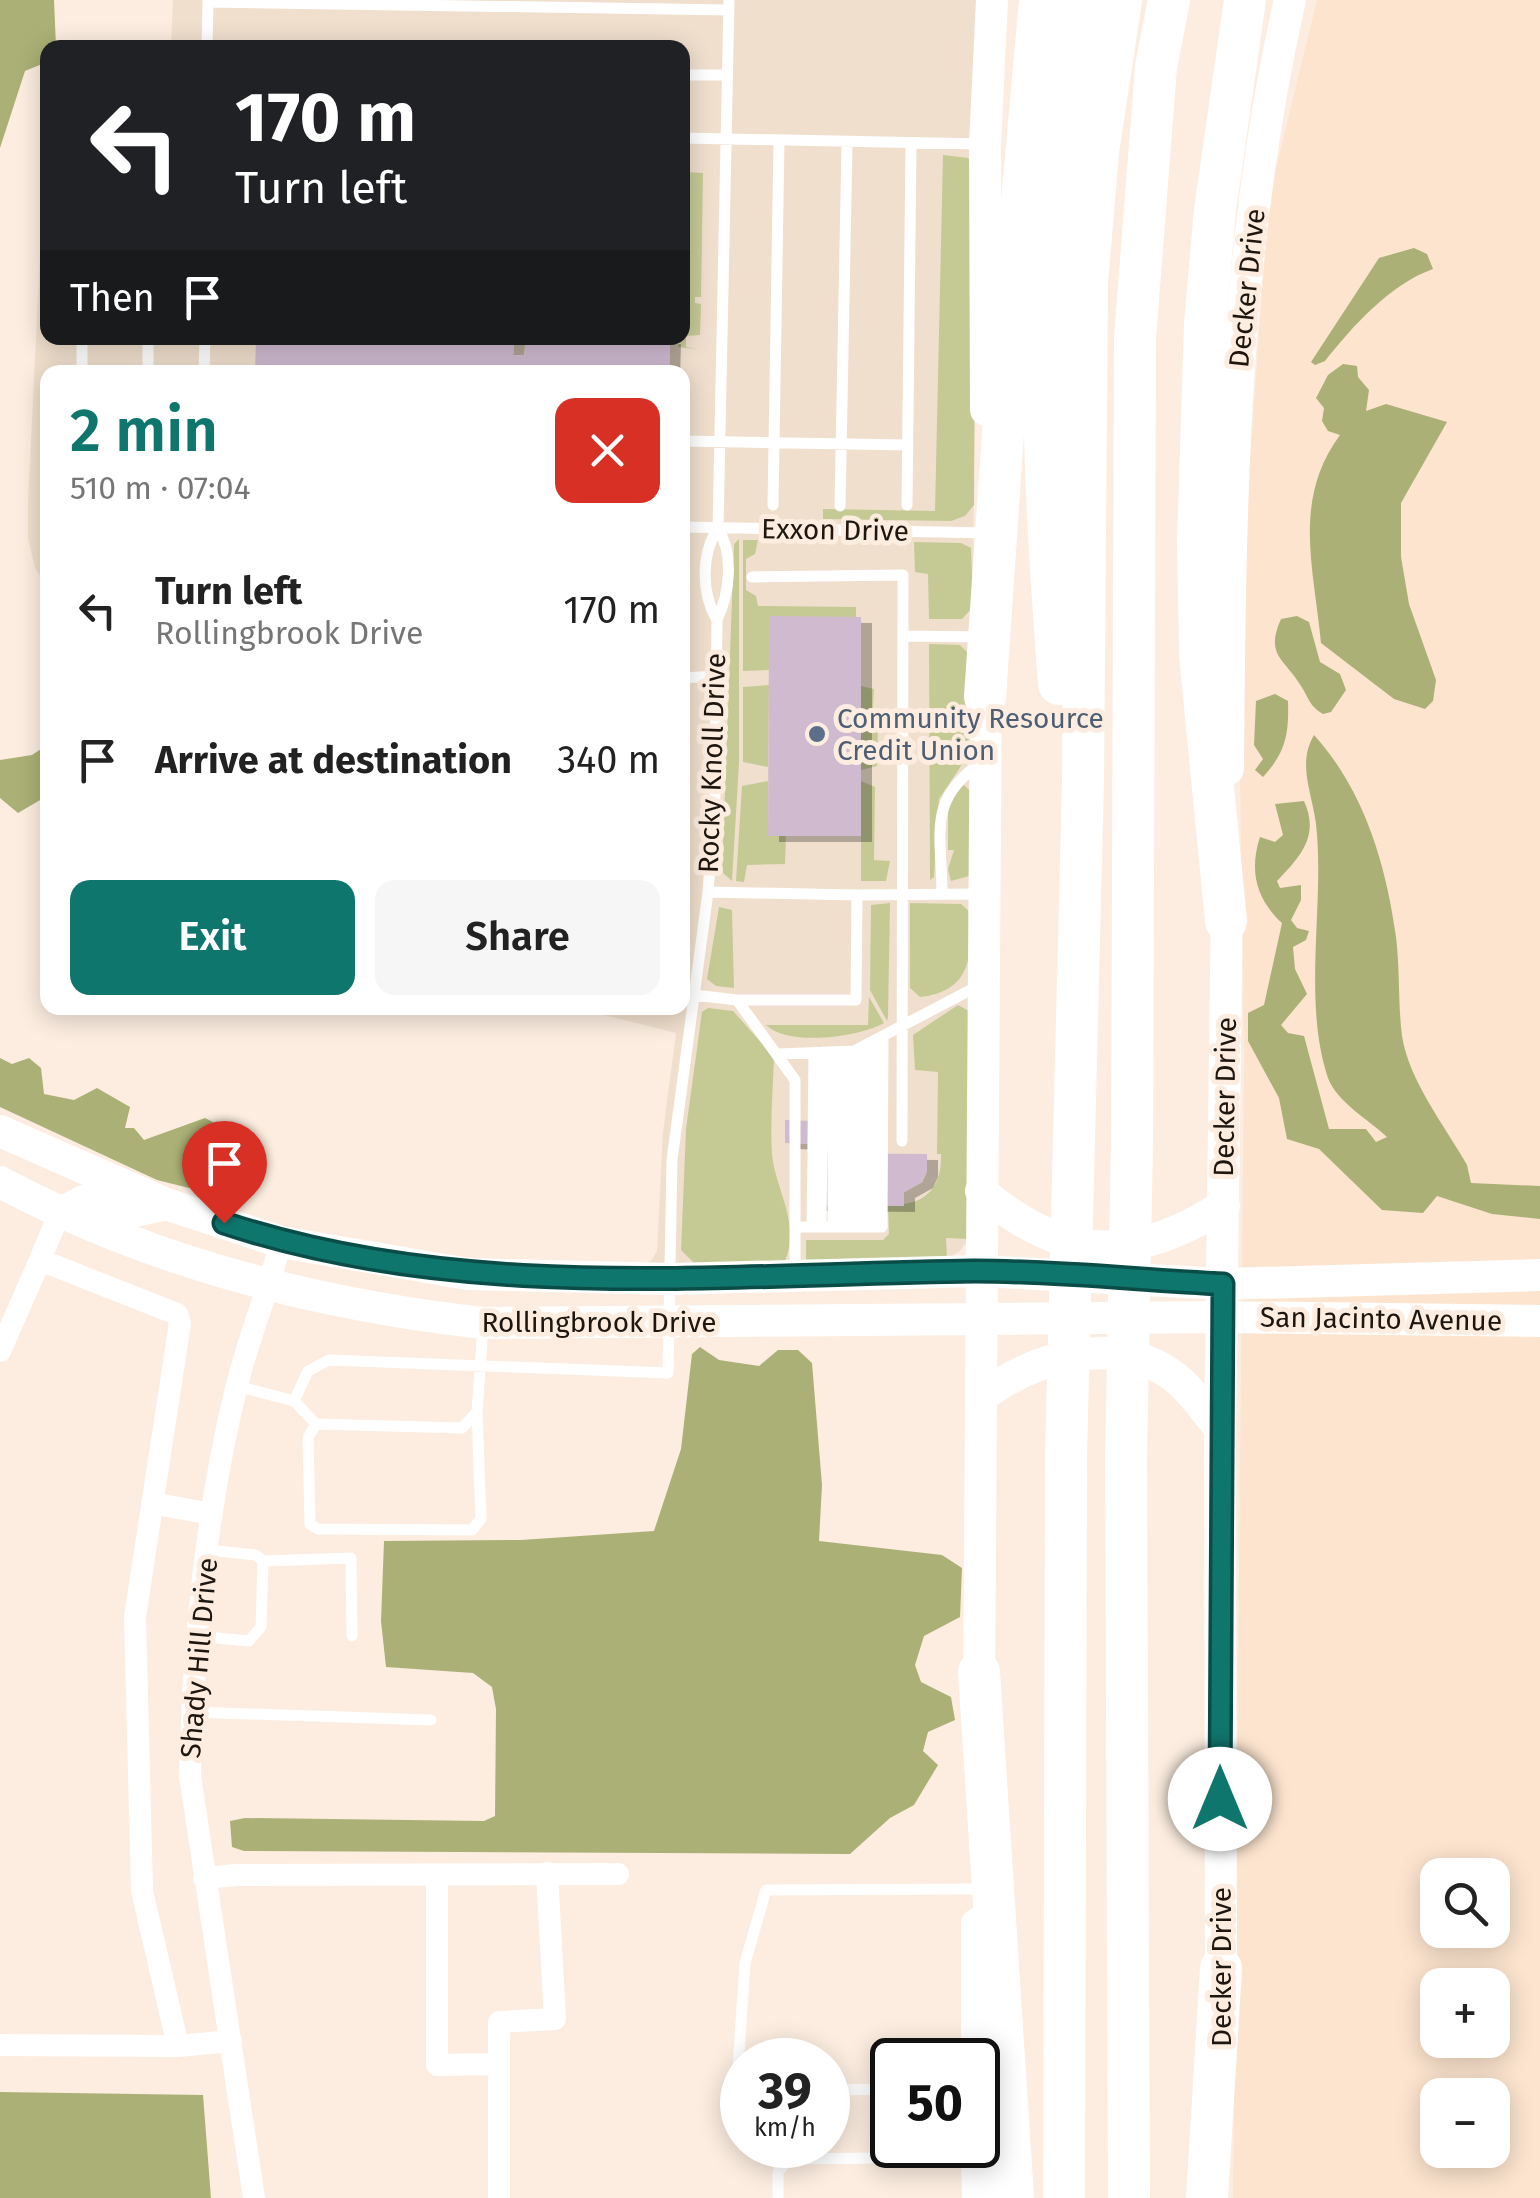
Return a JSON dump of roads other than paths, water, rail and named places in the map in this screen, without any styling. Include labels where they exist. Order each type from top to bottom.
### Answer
[{"type":"highway","points":[[986,697],[1008,360],[1040,0]]},
{"type":"highway","points":[[1079,0],[1058,154],[1045,323],[1044,495],[1061,720],[1083,780]]},
{"type":"highway","points":[[1064,2198],[1066,1456],[1070,1144],[1083,780],[1088,283],[1098,152],[1121,0]]},
{"type":"highway","points":[[1130,2198],[1126,1460],[1132,1144],[1135,338],[1156,67],[1169,0]]},
{"type":"highway","points":[[1135,338],[1162,148],[1194,0]]},
{"type":"highway","points":[[1226,921],[1200,655],[1201,440],[1215,210],[1245,0]]},
{"type":"highway","points":[[980,1672],[1013,2198]]},
{"type":"highway","points":[[1207,2198],[1220,1968]]},
{"type":"main road","points":[[977,2038],[987,534],[985,144],[992,0]]},
{"type":"main road","name":"Decker Drive","points":[[1222,2198],[1220,1428],[1231,481],[1238,370],[1258,185],[1274,70],[1290,0]]},
{"type":"main road","name":"Rollingbrook Drive","points":[[0,1132],[166,1204],[281,1242],[468,1274],[671,1279],[980,1271],[1222,1300]]},
{"type":"main road","name":"Rollingbrook Drive","points":[[0,1182],[59,1214],[178,1258],[269,1286],[374,1311],[483,1323],[980,1320],[1222,1300]]},
{"type":"main road","points":[[981,1191],[1009,1215],[1045,1234],[1118,1247],[1181,1234],[1224,1205]]},
{"type":"main road","points":[[59,1214],[84,1200],[130,1212],[166,1204]]},
{"type":"main road","name":"San Jacinto Avenue","points":[[1222,1300],[1540,1276]]},
{"type":"main road","name":"San Jacinto Avenue","points":[[1222,1300],[1540,1322]]},
{"type":"main road","points":[[980,1397],[1008,1376],[1039,1362],[1072,1355],[1106,1355],[1172,1375],[1220,1428]]},
{"type":"main road","points":[[978,2168],[978,2198]]},
{"type":"street","points":[[0,1352],[59,1214]]},
{"type":"street","name":"Shady Hill Drive","points":[[254,2198],[190,1776],[191,1712],[196,1636],[212,1514],[237,1386],[281,1242]]},
{"type":"street","points":[[40,1260],[177,1314],[180,1323],[135,1612],[142,1890],[178,2046]]},
{"type":"street","points":[[152,1502],[212,1514]]},
{"type":"street","points":[[498,2198],[499,2022],[554,2019],[547,1873]]},
{"type":"street","points":[[204,1878],[237,1874],[618,1874]]},
{"type":"street","points":[[437,1877],[437,2065],[498,2064]]},
{"type":"street","points":[[0,2045],[178,2046],[231,2041]]},
{"type":"lane","points":[[207,40],[208,1],[729,5],[718,528]]},
{"type":"lane","points":[[690,74],[727,75]]},
{"type":"lane","points":[[690,138],[911,146],[985,144]]},
{"type":"lane","points":[[772,505],[780,140]]},
{"type":"lane","points":[[840,506],[848,144]]},
{"type":"lane","points":[[907,505],[911,146]]},
{"type":"lane","points":[[690,441],[908,445]]},
{"type":"lane","name":"Exxon Drive","points":[[690,527],[987,534]]},
{"type":"lane","name":"Rocky Knoll Drive","points":[[481,1366],[668,1373],[672,1324],[672,1160],[708,892],[717,620],[726,600],[728,576],[727,544],[718,528],[707,544],[706,557],[707,602],[717,620]]},
{"type":"lane","points":[[752,577],[902,575],[902,1141]]},
{"type":"lane","points":[[902,636],[986,637]]},
{"type":"lane","points":[[690,678],[717,676]]},
{"type":"lane","points":[[942,894],[943,801],[952,784],[985,759]]},
{"type":"lane","points":[[708,892],[984,894]]},
{"type":"lane","points":[[694,996],[856,1000],[857,895]]},
{"type":"lane","points":[[778,1054],[848,1049],[900,1028],[983,983]]},
{"type":"lane","points":[[738,1000],[794,1080],[795,1274]]},
{"type":"lane","points":[[842,1227],[848,1049]]},
{"type":"lane","points":[[842,1227],[848,1049]]},
{"type":"lane","points":[[842,1227],[848,1049]]},
{"type":"lane","points":[[842,1227],[848,1049]]},
{"type":"lane","points":[[795,1227],[842,1227]]},
{"type":"lane","points":[[316,1424],[308,1438],[310,1524],[318,1529],[472,1530],[482,1520],[477,1412],[483,1323]]},
{"type":"lane","points":[[294,1401],[308,1371],[328,1360],[481,1366]]},
{"type":"lane","points":[[237,1386],[294,1401],[316,1424],[462,1428],[477,1412]]},
{"type":"lane","points":[[207,1550],[256,1555],[263,1561],[350,1558],[352,1636]]},
{"type":"lane","points":[[196,1636],[249,1641],[256,1636],[261,1628],[263,1561]]},
{"type":"lane","points":[[191,1712],[431,1720]]},
{"type":"lane","points":[[739,2038],[741,1997],[766,1890],[976,1889]]},
{"type":"lane","points":[[778,2198],[778,2172],[789,2159],[870,2154]]},
{"type":"place","name":"Community Resource Credit Union","points":[[817,734]]}]
